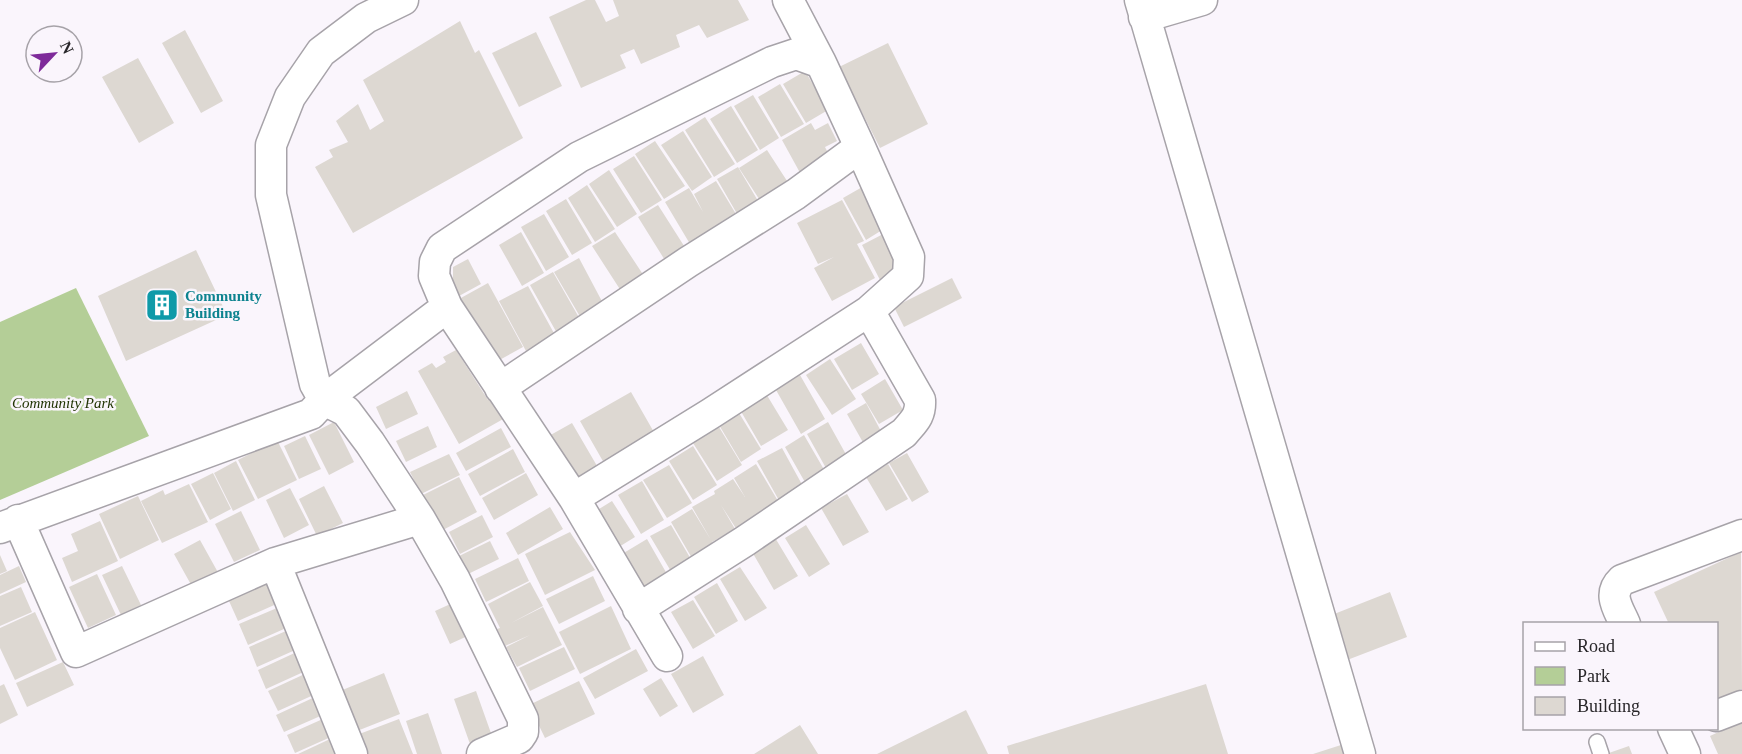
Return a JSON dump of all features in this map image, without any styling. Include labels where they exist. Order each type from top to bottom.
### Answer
[{"type":"street","points":[[403,0],[366,18],[321,52],[290,97],[271,145],[271,195],[315,384],[324,400],[346,411],[370,442],[420,519],[455,580],[523,719],[523,732],[519,738],[482,754]]},
{"type":"street","points":[[574,498],[710,414],[869,311],[908,276],[909,257],[821,63],[788,0]]},
{"type":"street","points":[[1202,0],[1142,9],[1360,754]]},
{"type":"street","points":[[667,656],[574,498],[447,307],[434,276],[435,262],[442,248],[579,157],[772,62],[796,54],[821,63]]},
{"type":"street","points":[[500,388],[688,262],[796,194],[860,147]]},
{"type":"street","points":[[420,519],[275,562],[76,652],[9,524],[311,414],[324,400],[447,307]]},
{"type":"street","points":[[638,609],[746,541],[904,433],[918,417],[921,411],[920,400],[869,311]]},
{"type":"street","points":[[1624,622],[1613,597],[1615,586],[1622,580],[1742,535]]},
{"type":"street","points":[[275,562],[352,754]]},
{"type":"street","points":[[1718,715],[1742,706]]},
{"type":"green space","name":"Community Park","points":[[76,288],[149,436],[0,500],[0,322]]},
{"type":"building","points":[[586,0],[595,0],[606,22],[619,16],[613,0],[738,0],[749,20],[707,38],[699,25],[676,35],[680,47],[641,64],[634,49],[620,55],[626,68],[581,88],[549,17]]},
{"type":"building","points":[[460,21],[475,53],[479,50],[523,138],[353,233],[315,167],[333,157],[329,150],[348,142],[336,121],[358,104],[370,130],[384,121],[363,80]]},
{"type":"building","points":[[185,30],[223,101],[201,113],[162,43]]},
{"type":"building","points":[[536,32],[562,86],[519,107],[492,53]]},
{"type":"building","points":[[888,43],[928,124],[880,148],[839,67]]},
{"type":"building","points":[[138,58],[174,123],[139,143],[102,77]]},
{"type":"building","points":[[805,71],[828,110],[806,123],[783,84]]},
{"type":"building","points":[[780,84],[804,124],[781,137],[758,97]]},
{"type":"building","points":[[753,95],[779,138],[760,150],[734,106]]},
{"type":"building","points":[[731,106],[758,150],[737,163],[710,119]]},
{"type":"building","points":[[705,117],[735,164],[714,177],[685,130]]},
{"type":"building","points":[[811,123],[815,130],[828,123],[837,141],[825,147],[833,163],[804,180],[782,140]]},
{"type":"building","points":[[683,131],[712,177],[692,191],[661,145]]},
{"type":"building","points":[[655,141],[685,186],[664,199],[635,154]]},
{"type":"building","points":[[767,150],[789,184],[761,202],[739,168]]},
{"type":"building","points":[[634,156],[662,200],[641,213],[613,169]]},
{"type":"building","points":[[738,167],[761,206],[740,219],[717,179]]},
{"type":"building","points":[[609,170],[637,214],[617,227],[589,184]]},
{"type":"building","points":[[716,181],[739,219],[690,244],[665,202],[689,188],[703,212],[694,194]]},
{"type":"building","points":[[587,185],[615,229],[595,242],[568,198]]},
{"type":"building","points":[[864,186],[887,227],[866,240],[843,198]]},
{"type":"building","points":[[566,199],[592,243],[572,255],[546,211]]},
{"type":"building","points":[[842,200],[864,241],[857,244],[875,278],[832,301],[814,268],[834,257],[818,264],[797,223]]},
{"type":"building","points":[[658,205],[686,249],[666,262],[638,217]]},
{"type":"building","points":[[544,214],[569,257],[546,271],[521,227]]},
{"type":"building","points":[[521,232],[544,273],[522,286],[499,245]]},
{"type":"building","points":[[615,232],[646,279],[623,294],[592,246]]},
{"type":"building","points":[[887,232],[905,266],[880,280],[862,245]]},
{"type":"building","name":"Community Building","points":[[196,250],[227,315],[126,361],[98,296]]},
{"type":"building","points":[[579,258],[605,307],[582,320],[554,272]]},
{"type":"building","points":[[468,259],[481,284],[459,296],[453,284],[453,267]]},
{"type":"building","points":[[553,272],[581,321],[558,335],[530,285]]},
{"type":"building","points":[[952,278],[962,298],[904,327],[894,307]]},
{"type":"building","points":[[488,283],[523,347],[494,363],[459,299]]},
{"type":"building","points":[[528,286],[555,335],[526,351],[499,301]]},
{"type":"building","points":[[861,343],[879,374],[852,390],[834,359]]},
{"type":"building","points":[[456,350],[488,400],[493,397],[505,418],[459,444],[418,371],[432,363],[436,368],[446,362],[443,357]]},
{"type":"building","points":[[830,359],[856,399],[832,415],[806,375]]},
{"type":"building","points":[[800,375],[825,419],[801,434],[776,390]]},
{"type":"building","points":[[885,379],[903,410],[879,424],[861,394]]},
{"type":"building","points":[[407,391],[418,414],[386,429],[376,407]]},
{"type":"building","points":[[631,392],[655,434],[604,463],[580,421]]},
{"type":"building","points":[[765,392],[788,430],[761,446],[739,408]]},
{"type":"building","points":[[866,403],[883,435],[865,446],[847,414]]},
{"type":"building","points":[[739,413],[761,449],[741,462],[719,425]]},
{"type":"building","points":[[334,422],[354,462],[329,475],[309,435]]},
{"type":"building","points":[[828,422],[848,458],[827,470],[807,434]]},
{"type":"building","points":[[572,423],[600,471],[575,486],[547,437]]},
{"type":"building","points":[[428,426],[437,447],[406,462],[396,441]]},
{"type":"building","points":[[719,427],[742,465],[717,481],[693,443]]},
{"type":"building","points":[[501,428],[511,447],[466,471],[456,453]]},
{"type":"building","points":[[804,435],[826,473],[806,484],[785,447]]},
{"type":"building","points":[[305,436],[321,469],[299,479],[284,446]]},
{"type":"building","points":[[277,440],[297,480],[258,499],[238,460]]},
{"type":"building","points":[[693,446],[717,485],[693,500],[669,461]]},
{"type":"building","points":[[782,448],[805,490],[781,504],[757,461]]},
{"type":"building","points":[[513,449],[525,472],[480,496],[468,474]]},
{"type":"building","points":[[907,453],[929,492],[912,502],[889,463]]},
{"type":"building","points":[[449,454],[460,475],[421,494],[410,472]]},
{"type":"building","points":[[236,461],[255,500],[233,511],[214,473]]},
{"type":"building","points":[[756,464],[778,501],[755,515],[757,518],[737,530],[721,505],[735,529],[712,542],[714,547],[693,560],[671,522],[692,509],[711,540],[692,507],[715,494],[714,491],[733,479],[745,497],[734,478]]},
{"type":"building","points":[[888,464],[908,499],[886,511],[866,477]]},
{"type":"building","points":[[669,465],[692,503],[667,518],[643,480]]},
{"type":"building","points":[[213,473],[231,509],[210,520],[191,484]]},
{"type":"building","points":[[526,473],[538,495],[494,520],[482,498]]},
{"type":"building","points":[[459,477],[477,512],[441,531],[423,495]]},
{"type":"building","points":[[642,481],[664,520],[641,534],[618,495]]},
{"type":"building","points":[[189,484],[208,522],[162,543],[141,501],[163,490],[165,495]]},
{"type":"building","points":[[324,486],[343,523],[317,536],[299,499]]},
{"type":"building","points":[[290,488],[309,525],[284,538],[266,500]]},
{"type":"building","points":[[847,494],[869,532],[843,546],[821,508]]},
{"type":"building","points":[[138,496],[159,540],[120,559],[99,514]]},
{"type":"building","points":[[612,501],[635,537],[614,550],[591,514]]},
{"type":"building","points":[[550,507],[563,529],[518,555],[506,533]]},
{"type":"building","points":[[241,511],[260,550],[234,562],[215,524]]},
{"type":"building","points":[[482,515],[493,537],[460,554],[449,532]]},
{"type":"building","points":[[100,521],[118,561],[72,582],[62,558],[78,551],[71,534]]},
{"type":"building","points":[[671,525],[692,561],[672,573],[650,536]]},
{"type":"building","points":[[806,525],[830,564],[809,577],[785,538]]},
{"type":"building","points":[[570,532],[595,570],[545,595],[525,554]]},
{"type":"building","points":[[774,536],[798,576],[774,590],[751,550]]},
{"type":"building","points":[[647,539],[671,581],[647,595],[622,554]]},
{"type":"building","points":[[200,540],[220,576],[194,590],[174,554]]},
{"type":"building","points":[[490,541],[499,559],[466,575],[457,557]]},
{"type":"building","points":[[1741,552],[1742,689],[1718,699],[1718,622],[1668,622],[1654,592]]},
{"type":"building","points":[[0,555],[7,571],[0,574]]},
{"type":"building","points":[[518,558],[529,581],[486,602],[475,579]]},
{"type":"building","points":[[19,566],[26,582],[0,594],[0,575]]},
{"type":"building","points":[[122,566],[141,605],[121,615],[102,575]]},
{"type":"building","points":[[740,567],[767,608],[745,621],[720,579]]},
{"type":"building","points":[[97,574],[116,615],[88,628],[69,587]]},
{"type":"building","points":[[593,576],[605,601],[559,624],[546,599]]},
{"type":"building","points":[[272,581],[281,602],[238,621],[229,601]]},
{"type":"building","points":[[530,582],[543,606],[511,623],[543,607],[562,645],[517,667],[506,647],[530,635],[505,646],[497,629],[500,628],[488,604]]},
{"type":"building","points":[[717,583],[738,621],[716,634],[694,597]]},
{"type":"building","points":[[21,587],[32,612],[0,626],[0,596]]},
{"type":"building","points":[[1390,592],[1407,637],[1342,662],[1324,618]]},
{"type":"building","points":[[693,600],[715,636],[693,649],[671,612]]},
{"type":"building","points":[[457,601],[472,634],[450,644],[435,611]]},
{"type":"building","points":[[284,605],[293,625],[248,645],[239,624]]},
{"type":"building","points":[[611,606],[631,649],[580,674],[559,632]]},
{"type":"building","points":[[35,612],[57,660],[15,680],[0,648],[0,628]]},
{"type":"building","points":[[293,628],[302,647],[257,667],[249,647]]},
{"type":"building","points":[[564,647],[575,669],[530,691],[519,668]]},
{"type":"building","points":[[636,649],[648,671],[595,699],[583,678]]},
{"type":"building","points":[[301,650],[310,669],[266,689],[258,670]]},
{"type":"building","points":[[703,656],[724,695],[693,713],[671,674]]},
{"type":"building","points":[[63,662],[74,685],[27,707],[16,683]]},
{"type":"building","points":[[309,672],[318,693],[278,711],[268,691]]},
{"type":"building","points":[[384,673],[400,714],[357,731],[340,691]]},
{"type":"building","points":[[661,678],[678,706],[660,717],[643,689]]},
{"type":"building","points":[[579,681],[595,714],[545,738],[529,705]]},
{"type":"building","points":[[4,684],[18,715],[0,724],[0,686]]},
{"type":"building","points":[[1206,684],[1228,754],[1009,754],[1007,746]]},
{"type":"building","points":[[476,691],[492,736],[470,744],[454,699]]},
{"type":"building","points":[[317,696],[325,714],[284,732],[276,715]]},
{"type":"building","points":[[966,710],[988,754],[877,754]]},
{"type":"building","points":[[428,713],[442,754],[417,754],[406,721]]},
{"type":"building","points":[[325,718],[333,736],[295,753],[287,735]]},
{"type":"building","points":[[399,719],[413,754],[361,754],[354,736]]},
{"type":"building","points":[[1742,721],[1742,754],[1718,754],[1710,736]]},
{"type":"building","points":[[800,725],[818,754],[754,754]]},
{"type":"building","points":[[330,739],[338,754],[298,754]]},
{"type":"building","points":[[1341,745],[1344,754],[1313,754]]},
{"type":"building","points":[[1629,746],[1632,754],[1606,754]]},
{"type":"place","name":"Community Building","points":[[162,305]]}]
